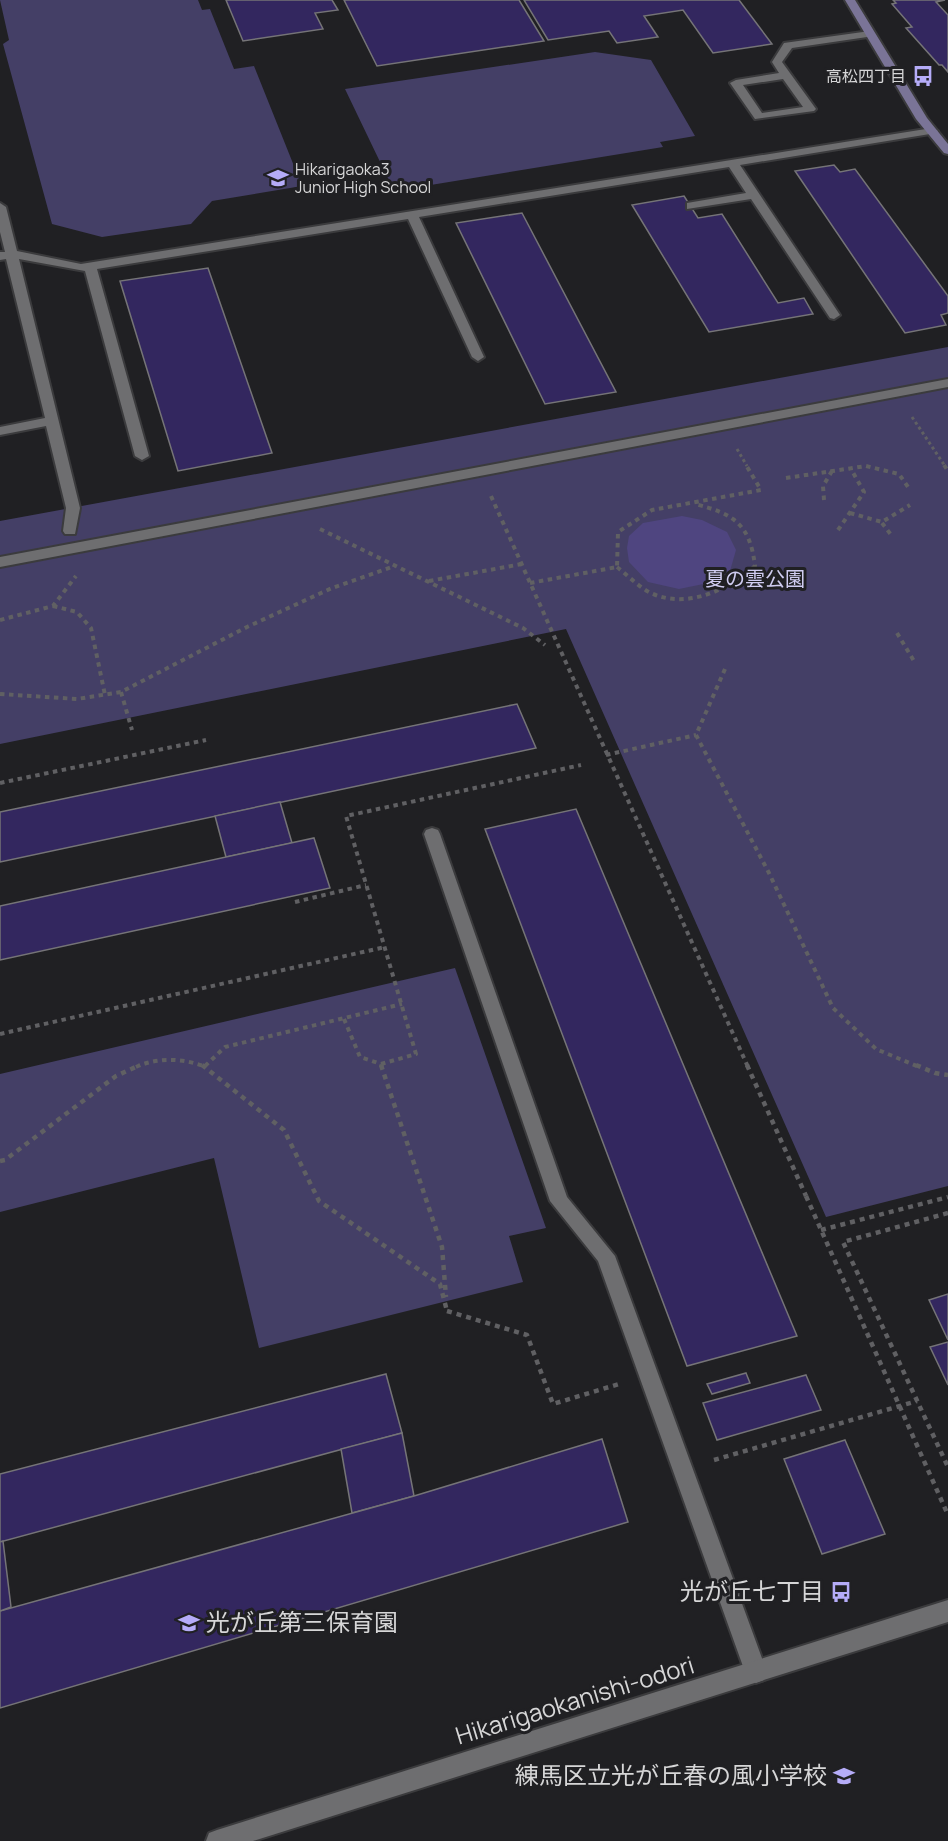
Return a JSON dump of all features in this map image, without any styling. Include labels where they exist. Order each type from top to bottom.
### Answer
[{"type":"main road","points":[[850,0],[932,131],[948,151]]},
{"type":"street","points":[[787,75],[736,83],[759,117],[810,109],[787,75],[777,62],[788,45],[870,34]]},
{"type":"street","points":[[6,255],[81,268],[90,267],[932,131]]},
{"type":"street","points":[[734,164],[834,315]]},
{"type":"street","points":[[691,206],[755,195]]},
{"type":"street","points":[[0,207],[6,255],[73,508],[70,531]]},
{"type":"street","points":[[412,215],[478,357]]},
{"type":"street","points":[[90,267],[142,456]]},
{"type":"street","points":[[0,562],[948,383]]},
{"type":"street","points":[[0,431],[51,421]]},
{"type":"street","points":[[432,834],[559,1201],[606,1256],[756,1672]]},
{"type":"street","name":"Hikarigaokanishi-odori","points":[[217,1841],[948,1611]]},
{"type":"path","points":[[897,393],[948,471]]},
{"type":"path","points":[[617,567],[618,532],[652,510],[761,490],[724,426]]},
{"type":"path","points":[[786,478],[866,466],[898,474],[908,487]]},
{"type":"path","points":[[838,530],[864,492],[851,468]]},
{"type":"path","points":[[824,500],[823,486],[832,471]]},
{"type":"path","points":[[480,472],[948,1515]]},
{"type":"path","points":[[530,583],[617,567],[653,594],[686,600],[718,593],[740,581],[755,566],[753,546],[741,523],[718,509],[692,503]]},
{"type":"path","points":[[882,522],[910,505]]},
{"type":"path","points":[[286,508],[307,523],[523,628],[545,645]]},
{"type":"path","points":[[850,513],[882,522],[892,537]]},
{"type":"path","points":[[53,606],[77,575],[69,548]]},
{"type":"path","points":[[428,582],[522,564]]},
{"type":"path","points":[[0,694],[77,699],[121,692],[247,627],[332,588],[395,566]]},
{"type":"path","points":[[0,620],[53,606],[77,612],[91,628],[105,695]]},
{"type":"path","points":[[897,633],[914,662]]},
{"type":"path","points":[[696,735],[725,669]]},
{"type":"path","points":[[121,692],[132,730]]},
{"type":"path","points":[[606,755],[696,735]]},
{"type":"path","points":[[696,735],[768,873],[833,1008],[876,1049],[935,1073],[948,1075]]},
{"type":"path","points":[[0,783],[206,740]]},
{"type":"path","points":[[295,902],[366,885]]},
{"type":"path","points":[[0,1034],[385,947]]},
{"type":"path","points":[[205,1066],[225,1047],[402,1004]]},
{"type":"path","points":[[344,1019],[360,1056],[381,1064],[442,1247],[447,1311]]},
{"type":"path","points":[[0,1161],[5,1160],[116,1076],[151,1060],[184,1060],[205,1066],[284,1130],[319,1201],[440,1284],[447,1311]]},
{"type":"path","points":[[820,1230],[948,1197]]},
{"type":"path","points":[[948,1213],[843,1242],[948,1467]]},
{"type":"path","points":[[447,1311],[527,1335],[553,1404],[620,1384]]},
{"type":"path","points":[[704,1463],[917,1401]]},
{"type":"green space","points":[[0,0],[198,0],[202,10],[210,9],[234,69],[254,66],[302,186],[212,201],[191,224],[102,237],[52,224],[3,44],[9,40]]},
{"type":"green space","points":[[595,52],[651,60],[695,136],[660,142],[663,147],[394,191],[345,89]]},
{"type":"green space","name":"夏の雲公園","points":[[948,347],[948,1186],[826,1217],[566,629],[0,744],[0,521]]},
{"type":"green space","points":[[455,968],[546,1228],[509,1236],[523,1282],[259,1348],[214,1158],[0,1212],[0,1074]]},
{"type":"shaded area","points":[[682,516],[702,520],[727,532],[736,550],[730,571],[718,581],[679,589],[648,582],[629,562],[627,548],[629,536],[643,523]]},
{"type":"building","points":[[226,0],[332,0],[338,10],[315,13],[323,29],[243,41]]},
{"type":"building","points":[[344,0],[519,0],[544,41],[377,66]]},
{"type":"building","points":[[524,0],[739,0],[772,44],[713,53],[683,10],[644,16],[658,37],[617,43],[609,31],[548,40]]},
{"type":"building","points":[[893,0],[945,0],[936,2],[948,15],[948,72],[906,28],[912,27],[892,4],[896,3]]},
{"type":"building","points":[[834,165],[840,172],[855,169],[948,296],[948,313],[941,315],[946,325],[905,333],[795,171]]},
{"type":"building","points":[[684,196],[698,218],[722,214],[778,303],[804,298],[813,314],[709,332],[632,205]]},
{"type":"building","points":[[522,213],[616,392],[545,404],[456,223]]},
{"type":"building","points":[[208,268],[272,453],[178,471],[120,281]]},
{"type":"building","points":[[517,704],[536,748],[0,862],[0,812]]},
{"type":"building","points":[[280,802],[292,843],[226,857],[215,816]]},
{"type":"building","points":[[576,809],[797,1336],[687,1366],[485,829]]},
{"type":"building","points":[[314,838],[330,888],[0,960],[0,906]]},
{"type":"building","points":[[948,1294],[948,1340],[929,1300]]},
{"type":"building","points":[[948,1342],[948,1385],[930,1347]]},
{"type":"building","points":[[746,1373],[750,1383],[712,1394],[707,1384]]},
{"type":"building","points":[[386,1374],[402,1433],[0,1542],[0,1474]]},
{"type":"building","points":[[806,1375],[821,1410],[717,1440],[703,1403]]},
{"type":"building","points":[[402,1433],[414,1496],[352,1513],[341,1449]]},
{"type":"building","points":[[602,1439],[628,1522],[0,1708],[0,1611],[414,1496]]},
{"type":"building","points":[[845,1440],[885,1534],[822,1554],[784,1459]]},
{"type":"building","points":[[3,1541],[11,1607],[0,1611],[0,1542]]},
{"type":"place","name":"高松四丁目","points":[[923,76]]},
{"type":"place","name":"Hikarigaoka3 Junior High School","points":[[278,178]]},
{"type":"place","name":"光が丘七丁目","points":[[841,1592]]},
{"type":"place","name":"光が丘第三保育園","points":[[189,1623]]},
{"type":"place","name":"練馬区立光が丘春の風小学校","points":[[844,1776]]}]
